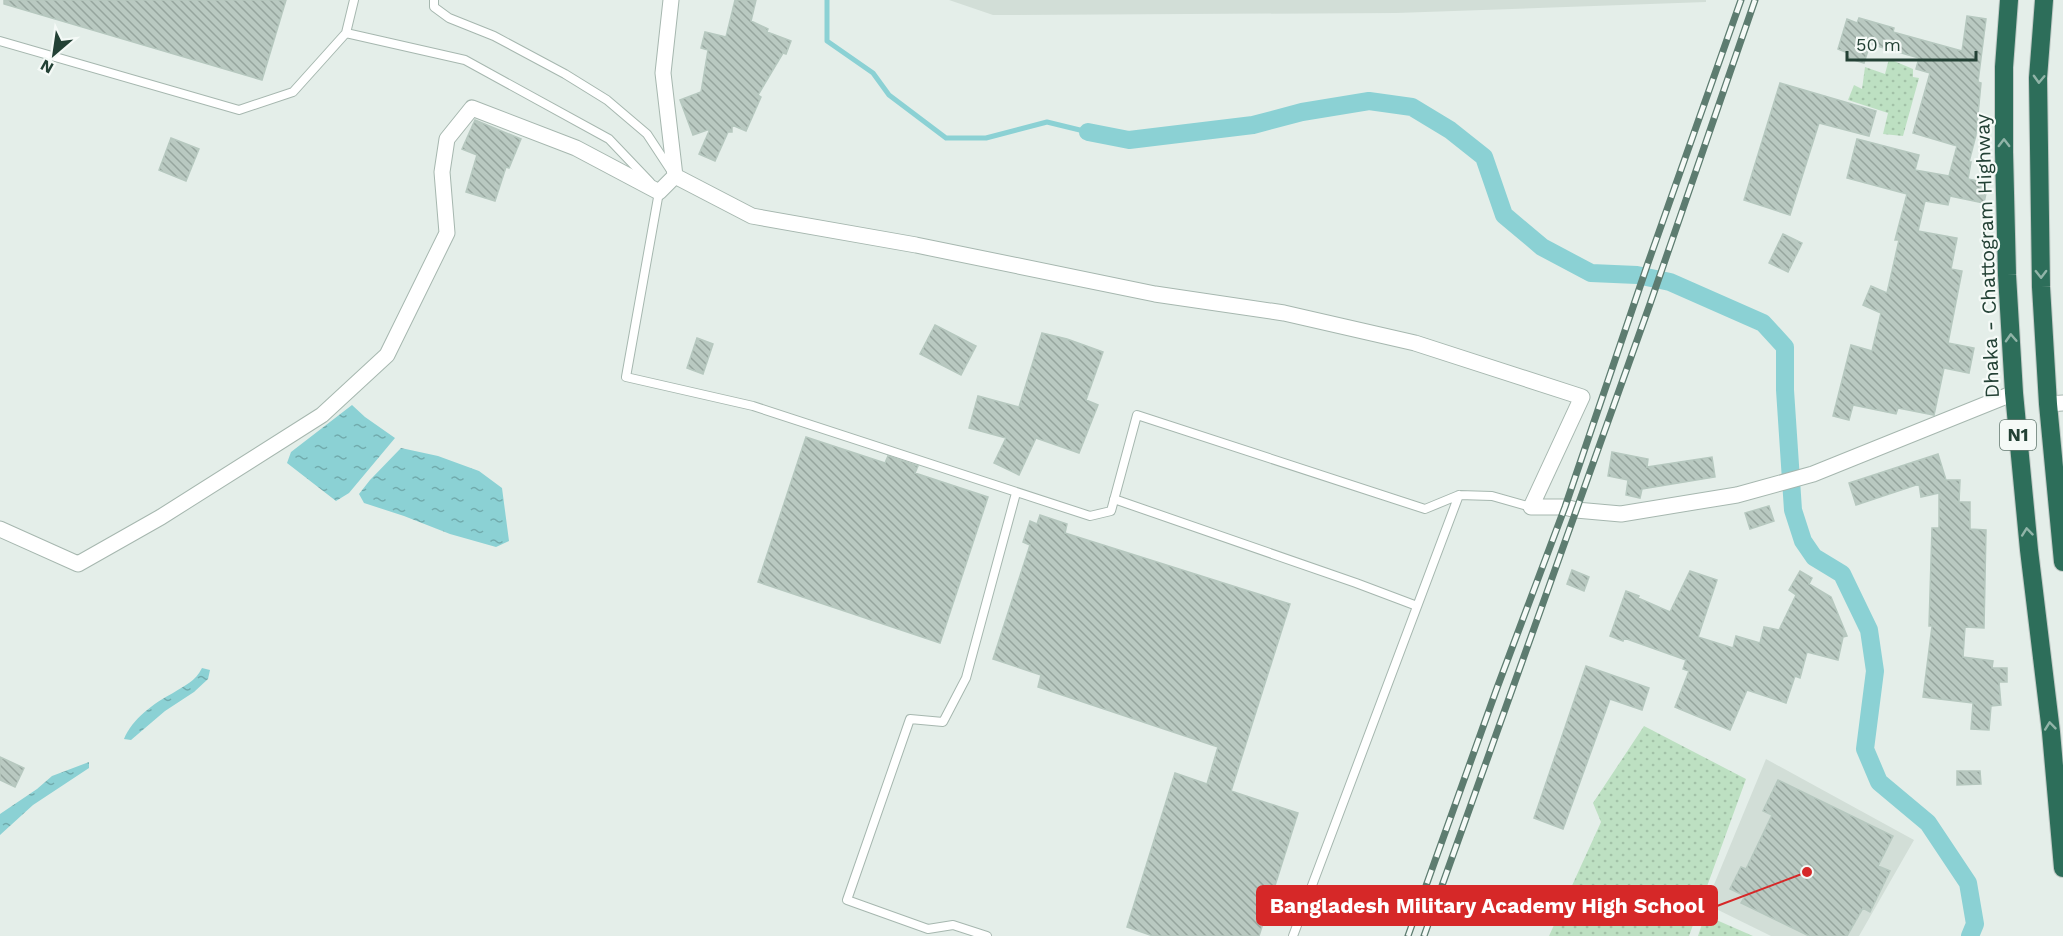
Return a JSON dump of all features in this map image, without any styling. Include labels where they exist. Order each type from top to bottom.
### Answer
[{"type":"highway","name":"Dhaka - Chattogram Highway","points":[[2009,0],[2004,67],[2004,152],[2007,275],[2014,393],[2029,550],[2051,732],[2063,868]]},
{"type":"highway","name":"N1","points":[[2044,0],[2038,78],[2041,286],[2055,404],[2063,562]]},
{"type":"street","points":[[671,0],[663,73],[675,176]]},
{"type":"street","points":[[0,529],[78,564],[161,517],[322,415],[387,355],[437,254],[447,233],[442,172],[447,139],[472,108],[576,148],[659,192],[675,176]]},
{"type":"street","points":[[675,176],[752,216],[916,245],[1155,294],[1284,313],[1415,343],[1582,397],[1531,507],[1565,507],[1621,514],[1737,495],[1813,474],[2014,393]]},
{"type":"lane","points":[[0,41],[239,110],[293,92],[346,33],[354,0]]},
{"type":"lane","points":[[434,0],[434,7],[449,18],[494,36],[565,74],[607,100],[647,134],[675,176]]},
{"type":"lane","points":[[346,33],[465,60],[609,139],[659,192],[626,378],[753,406],[1090,516],[1111,511],[1137,415],[1425,509],[1459,495],[1492,496],[1531,507]]},
{"type":"lane","points":[[987,936],[953,925],[928,929],[847,900],[910,719],[943,722],[966,678],[1016,493]]},
{"type":"lane","points":[[1293,936],[1459,495]]},
{"type":"lane","points":[[1114,499],[1417,606]]},
{"type":"shaded area","points":[[949,0],[1706,0],[1706,2],[1396,13],[993,15]]},
{"type":"shaded area","points":[[1766,759],[1914,840],[1859,936],[1771,936],[1706,904]]},
{"type":"green space","points":[[1889,59],[1913,69],[1913,77],[1919,78],[1903,136],[1883,134],[1888,113],[1848,100],[1854,85],[1862,89],[1865,67],[1885,74]]},
{"type":"green space","points":[[1644,726],[1746,779],[1689,936],[1549,936],[1601,822],[1593,803]]},
{"type":"green space","points":[[1705,915],[1753,936],[1698,936]]},
{"type":"water","points":[[352,405],[395,438],[349,493],[336,501],[287,463],[291,452]]},
{"type":"water","points":[[401,448],[438,456],[479,471],[502,488],[509,541],[496,547],[450,534],[364,503],[359,494]]},
{"type":"water","points":[[202,668],[210,670],[208,679],[194,692],[165,711],[131,740],[124,739],[132,725],[144,712],[189,683]]},
{"type":"water","points":[[89,762],[89,768],[33,805],[0,835],[0,814],[52,776]]},
{"type":"building","points":[[4,0],[286,0],[262,80],[4,4]]},
{"type":"building","points":[[735,0],[756,0],[751,21],[768,29],[767,32],[791,41],[786,54],[783,53],[758,95],[761,97],[746,131],[732,125],[732,132],[728,132],[715,161],[699,154],[710,129],[693,135],[680,100],[701,92],[708,50],[701,48],[705,32],[726,37]]},
{"type":"building","points":[[1967,16],[1986,19],[1978,82],[1981,83],[1976,135],[1969,162],[1971,162],[1968,179],[1988,183],[1984,203],[1950,196],[1948,205],[1925,201],[1918,231],[1957,238],[1951,269],[1962,271],[1948,343],[1974,348],[1969,373],[1944,368],[1934,415],[1898,408],[1896,414],[1853,405],[1849,420],[1833,416],[1851,345],[1872,351],[1881,313],[1863,305],[1871,286],[1887,293],[1899,240],[1895,240],[1907,194],[1847,178],[1857,139],[1919,155],[1915,170],[1949,176],[1957,146],[1913,133],[1930,73],[1916,69],[1919,58],[1870,44],[1864,63],[1847,58],[1848,53],[1838,49],[1847,19],[1857,23],[1859,18],[1894,28],[1893,32],[1962,51]]},
{"type":"building","points":[[1780,83],[1876,111],[1869,136],[1819,123],[1790,215],[1744,200]]},
{"type":"building","points":[[475,120],[521,139],[509,168],[506,167],[495,201],[466,192],[477,155],[462,149]]},
{"type":"building","points":[[171,138],[199,149],[186,181],[159,170]]},
{"type":"building","points":[[1783,234],[1802,243],[1788,272],[1769,263]]},
{"type":"building","points":[[935,325],[976,346],[961,375],[920,354]]},
{"type":"building","points":[[1042,333],[1103,352],[1086,400],[1098,405],[1079,453],[1036,438],[1019,475],[994,463],[1006,438],[969,428],[978,396],[1019,407]]},
{"type":"building","points":[[697,338],[713,344],[703,374],[687,368]]},
{"type":"building","points":[[806,437],[885,463],[888,456],[918,466],[915,473],[988,497],[940,643],[758,582]]},
{"type":"building","points":[[1612,452],[1648,459],[1647,467],[1712,457],[1715,477],[1642,489],[1640,498],[1626,495],[1628,480],[1608,476]]},
{"type":"building","points":[[1938,454],[1946,480],[1960,480],[1959,502],[1970,502],[1970,529],[1986,530],[1984,628],[1965,627],[1963,657],[1993,661],[1992,668],[2007,668],[2007,682],[1999,682],[2001,705],[1991,706],[1989,730],[1971,729],[1973,703],[1923,697],[1932,626],[1929,626],[1932,528],[1939,528],[1939,493],[1921,497],[1919,484],[1856,505],[1849,483]]},
{"type":"building","points":[[1769,506],[1774,521],[1750,529],[1745,513]]},
{"type":"building","points":[[1040,515],[1067,524],[1065,533],[1290,604],[1231,791],[1298,813],[1259,936],[1153,936],[1127,927],[1175,773],[1207,784],[1218,747],[1038,687],[1041,675],[993,659],[1030,545],[1023,542],[1030,521],[1037,524]]},
{"type":"building","points":[[1572,570],[1589,577],[1584,591],[1567,584]]},
{"type":"building","points":[[1690,571],[1717,580],[1698,637],[1733,648],[1736,636],[1760,643],[1764,627],[1779,630],[1796,595],[1789,590],[1800,571],[1812,578],[1809,584],[1831,597],[1847,636],[1843,637],[1838,660],[1807,652],[1800,678],[1795,676],[1786,703],[1747,690],[1730,730],[1675,707],[1689,671],[1683,669],[1686,660],[1624,638],[1623,641],[1610,636],[1626,591],[1670,612]]},
{"type":"building","points":[[1586,666],[1649,688],[1642,710],[1610,699],[1563,829],[1534,818]]},
{"type":"building","points":[[0,757],[24,768],[15,787],[0,780]]},
{"type":"building","points":[[1957,771],[1980,771],[1981,784],[1957,785]]},
{"type":"building","points":[[1778,780],[1893,836],[1878,866],[1890,871],[1870,912],[1863,908],[1847,936],[1809,936],[1741,903],[1745,896],[1730,889],[1741,867],[1746,869],[1772,815],[1763,811]]},
{"type":"waterway","points":[[827,0],[827,41],[873,73],[889,95],[946,138],[986,138],[1047,122],[1088,132]]},
{"type":"waterway","points":[[1088,132],[1129,140],[1253,125],[1302,112],[1369,101],[1412,107],[1450,130],[1484,157],[1504,215],[1542,247],[1591,273],[1637,275],[1670,282],[1763,323],[1785,347],[1785,390],[1793,510],[1803,541],[1814,557],[1842,574],[1869,630],[1875,671],[1865,749],[1879,782],[1928,823],[1968,883],[1975,924],[1970,936]]},
{"type":"railway","points":[[1408,936],[1565,507],[1741,0]]},
{"type":"railway","points":[[1424,936],[1650,304],[1755,0]]},
{"type":"place","name":"Bangladesh Military Academy High School","points":[[1807,872]]}]
